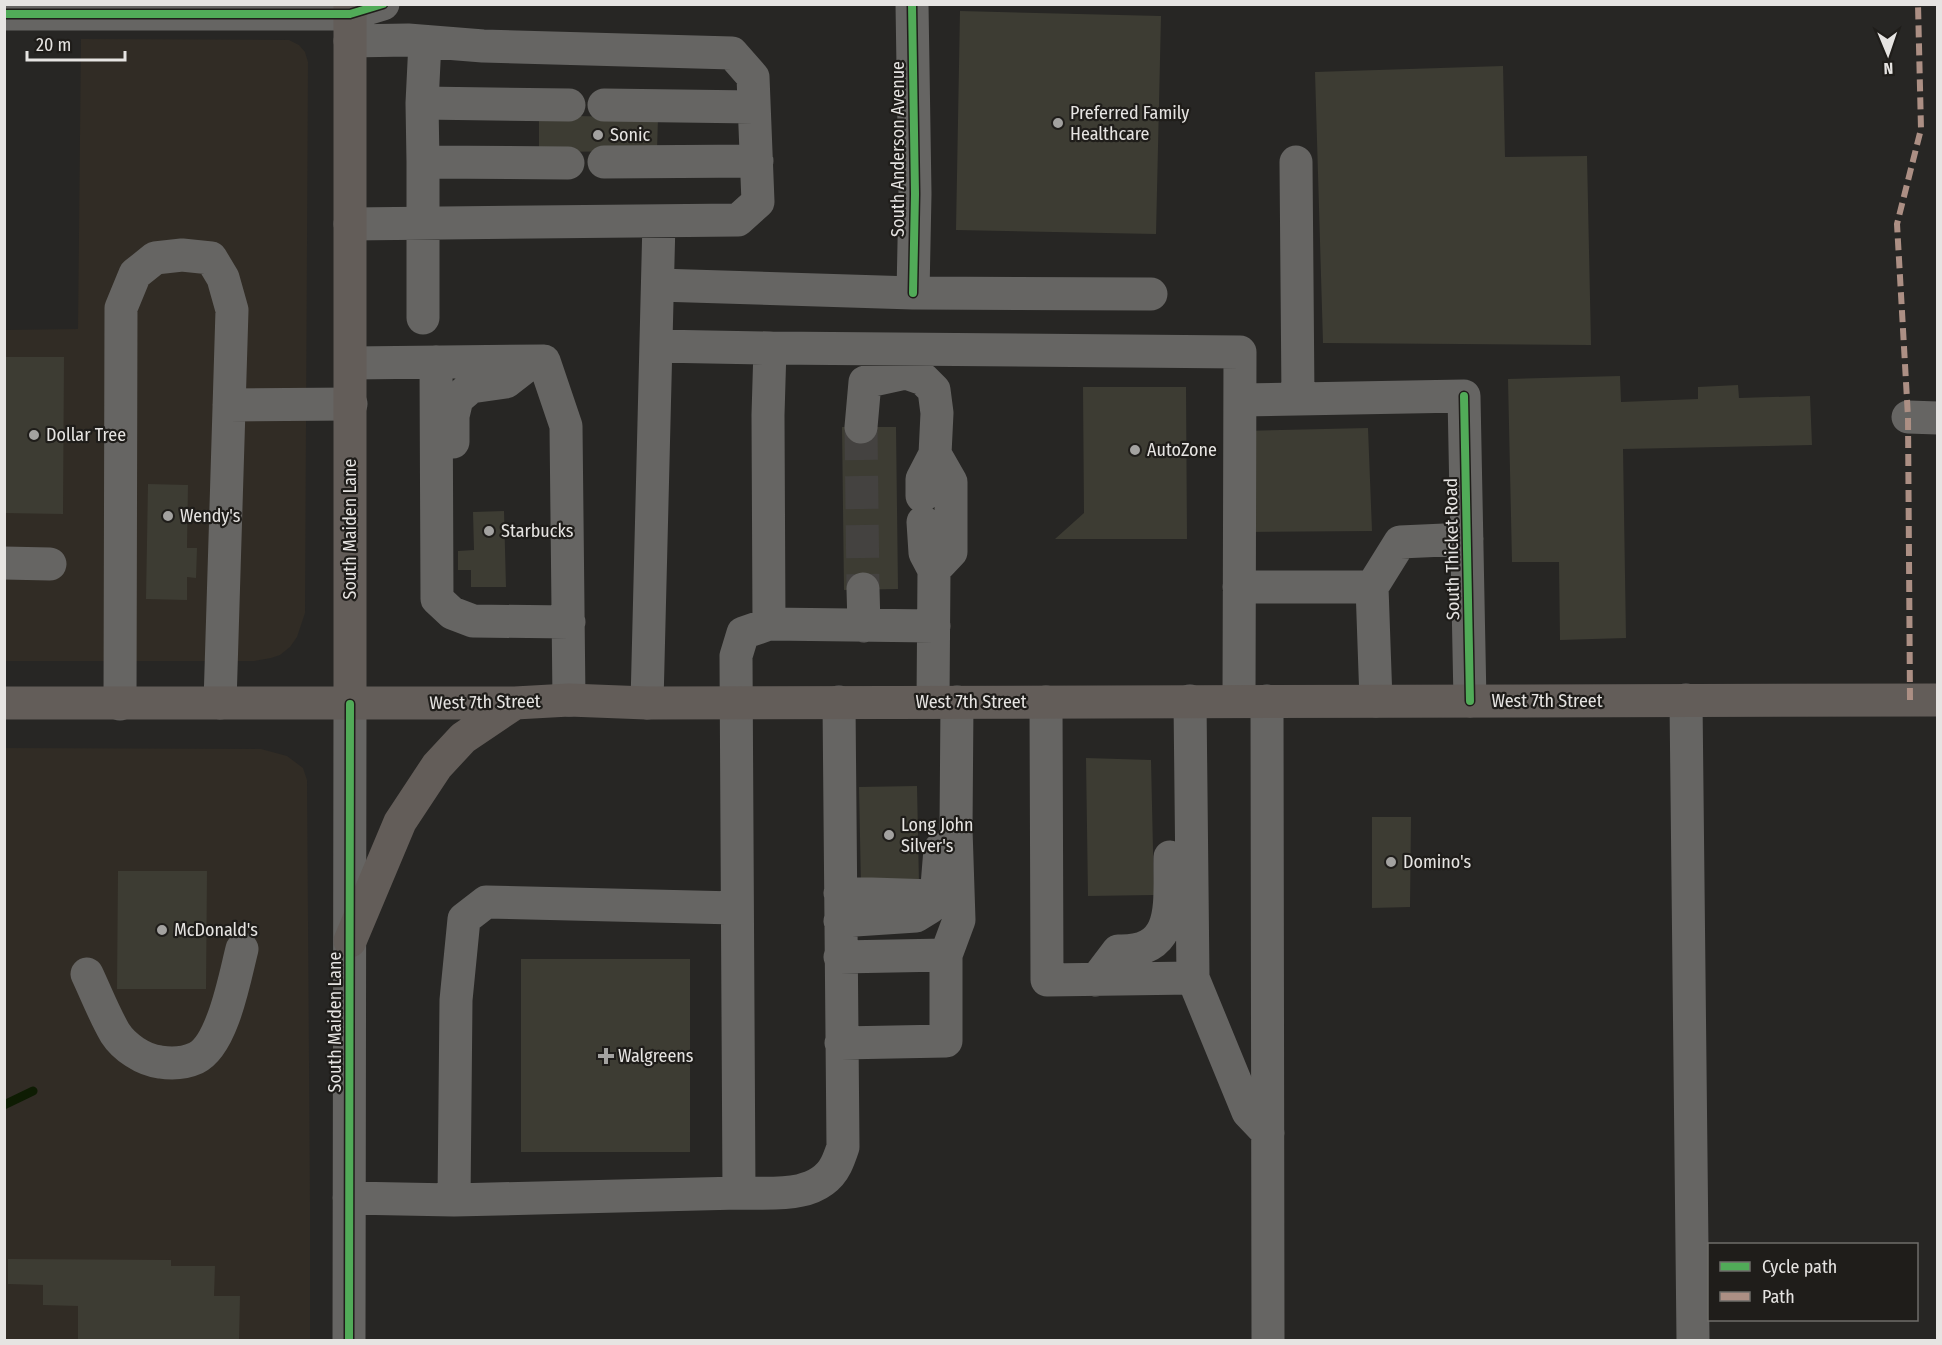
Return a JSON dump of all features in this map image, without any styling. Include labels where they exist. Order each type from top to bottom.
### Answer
[{"type":"main road","name":"South Maiden Lane","points":[[350,20],[350,704]]},
{"type":"main road","name":"West 7th Street","points":[[4,703],[350,704],[515,703],[569,700],[647,703],[1938,700]]},
{"type":"main road","points":[[350,941],[400,822],[437,766],[463,738],[515,703]]},
{"type":"street","points":[[350,20],[384,4]]},
{"type":"street","name":"South Anderson Avenue","points":[[912,4],[915,194],[913,293]]},
{"type":"street","points":[[4,14],[79,9],[205,9],[350,20],[425,42],[732,54],[753,77],[758,202],[738,220],[350,224]]},
{"type":"street","points":[[423,318],[422,103],[425,42]]},
{"type":"street","points":[[422,103],[569,105]]},
{"type":"street","points":[[604,105],[754,107]]},
{"type":"street","points":[[604,162],[757,161]]},
{"type":"street","points":[[423,162],[568,163]]},
{"type":"street","points":[[1240,400],[1298,399],[1296,162]]},
{"type":"street","points":[[647,703],[659,221]]},
{"type":"street","points":[[120,704],[121,308],[135,274],[155,258],[182,255],[211,258],[223,278],[232,310],[220,703]]},
{"type":"street","points":[[658,285],[913,293],[1151,294]]},
{"type":"street","points":[[656,346],[1240,352],[1239,587],[1253,701],[1268,1133],[1268,1341]]},
{"type":"street","points":[[769,624],[770,348]]},
{"type":"street","points":[[436,362],[437,600],[452,612],[473,621],[569,622]]},
{"type":"street","points":[[452,612],[453,416],[458,399],[471,387],[506,382],[532,362]]},
{"type":"street","points":[[351,363],[544,362],[566,426],[569,700]]},
{"type":"street","points":[[841,1043],[946,1041],[946,955],[959,920],[956,801],[934,626],[934,570],[925,553],[922,479],[935,454],[938,413],[934,390],[923,379],[906,373],[865,382],[861,427]]},
{"type":"street","name":"South Thicket Road","points":[[1298,399],[1464,396],[1470,701]]},
{"type":"street","points":[[229,405],[351,404]]},
{"type":"street","points":[[934,570],[951,552],[951,482],[935,454]]},
{"type":"street","points":[[1376,701],[1372,587],[1400,542],[1467,539]]},
{"type":"street","points":[[4,563],[50,564]]},
{"type":"street","points":[[1239,587],[1372,587]]},
{"type":"street","points":[[863,590],[864,626]]},
{"type":"street","points":[[739,1193],[736,651],[743,633],[769,624],[934,626]]},
{"type":"street","points":[[1686,700],[1693,1341]]},
{"type":"street","points":[[1190,701],[1193,978],[1248,1112],[1268,1133]]},
{"type":"street","points":[[349,1198],[454,1200],[783,1193],[807,1189],[825,1179],[836,1166],[843,1147],[839,702]]},
{"type":"street","points":[[1046,702],[1047,980],[1193,978]]},
{"type":"street","name":"South Maiden Lane","points":[[349,1341],[350,704]]},
{"type":"street","points":[[1096,980],[1118,951],[1135,952],[1156,939],[1165,928],[1169,916],[1171,779],[1190,759]]},
{"type":"street","points":[[840,907],[933,896],[938,886],[941,841],[956,801]]},
{"type":"street","points":[[454,1200],[456,1000],[464,919],[486,902],[736,908]]},
{"type":"street","points":[[87,974],[116,1034],[136,1054],[155,1061],[173,1064],[197,1058],[209,1046],[227,1010],[242,949]]},
{"type":"street","points":[[840,957],[946,955]]},
{"type":"shaded area","points":[[81,39],[289,40],[299,45],[305,52],[308,62],[305,613],[297,637],[290,647],[280,655],[271,658],[254,661],[5,661],[4,330],[78,329]]},
{"type":"shaded area","points":[[5,748],[261,749],[287,756],[303,768],[307,780],[310,1340],[5,1340]]},
{"type":"building","name":"Preferred Family Healthcare","points":[[960,11],[1161,16],[1156,234],[956,230]]},
{"type":"building","points":[[1503,66],[1505,157],[1587,156],[1591,345],[1323,343],[1315,72]]},
{"type":"building","name":"Sonic","points":[[539,115],[658,118],[657,151],[539,152]]},
{"type":"building","name":"Dollar Tree","points":[[4,357],[64,357],[63,514],[4,513]]},
{"type":"building","points":[[1620,376],[1621,402],[1698,399],[1698,387],[1738,385],[1739,398],[1810,396],[1812,445],[1623,449],[1626,638],[1560,640],[1559,562],[1512,562],[1508,379]]},
{"type":"building","name":"AutoZone","points":[[1083,387],[1186,387],[1187,539],[1055,539],[1084,513]]},
{"type":"building","points":[[842,427],[896,427],[898,589],[844,590]]},
{"type":"building","points":[[1368,428],[1372,531],[1244,532],[1242,431]]},
{"type":"building","name":"Wendy's","points":[[148,484],[188,485],[187,548],[197,548],[196,578],[187,577],[187,600],[146,599]]},
{"type":"building","name":"Starbucks","points":[[504,511],[506,587],[471,587],[471,570],[458,570],[458,551],[474,550],[473,512]]},
{"type":"building","points":[[1086,758],[1151,760],[1154,895],[1088,896]]},
{"type":"building","name":"Long John Silver's","points":[[917,786],[919,884],[861,886],[859,787]]},
{"type":"building","name":"Domino's","points":[[1372,817],[1411,817],[1410,907],[1372,908]]},
{"type":"building","name":"McDonald's","points":[[118,871],[207,871],[206,989],[117,989]]},
{"type":"building","name":"Walgreens","points":[[521,959],[690,959],[690,1152],[521,1152]]},
{"type":"building","points":[[8,1259],[171,1260],[171,1266],[215,1266],[214,1296],[240,1296],[239,1340],[78,1340],[78,1306],[43,1305],[43,1285],[8,1284]]},
{"type":"waterway","points":[[4,1105],[33,1091]]},
{"type":"tunnel","points":[[861,427],[863,589]]},
{"type":"marked path","points":[[1910,700],[1908,417],[1897,224],[1921,129],[1918,4]]},
{"type":"cycle path","points":[[4,14],[350,14],[383,4]]},
{"type":"cycle path","points":[[912,4],[915,194],[913,293]]},
{"type":"cycle path","points":[[1464,396],[1470,701]]},
{"type":"cycle path","points":[[349,1340],[350,704]]},
{"type":"place","name":"Preferred Family Healthcare","points":[[1058,123]]},
{"type":"place","name":"Sonic","points":[[598,135]]},
{"type":"place","name":"Dollar Tree","points":[[34,435]]},
{"type":"place","name":"AutoZone","points":[[1135,450]]},
{"type":"place","name":"Wendy's","points":[[168,516]]},
{"type":"place","name":"Starbucks","points":[[489,531]]},
{"type":"place","name":"Long John Silver's","points":[[889,835]]},
{"type":"place","name":"Domino's","points":[[1391,862]]},
{"type":"place","name":"McDonald's","points":[[162,930]]},
{"type":"place","name":"Walgreens","points":[[606,1056]]}]
